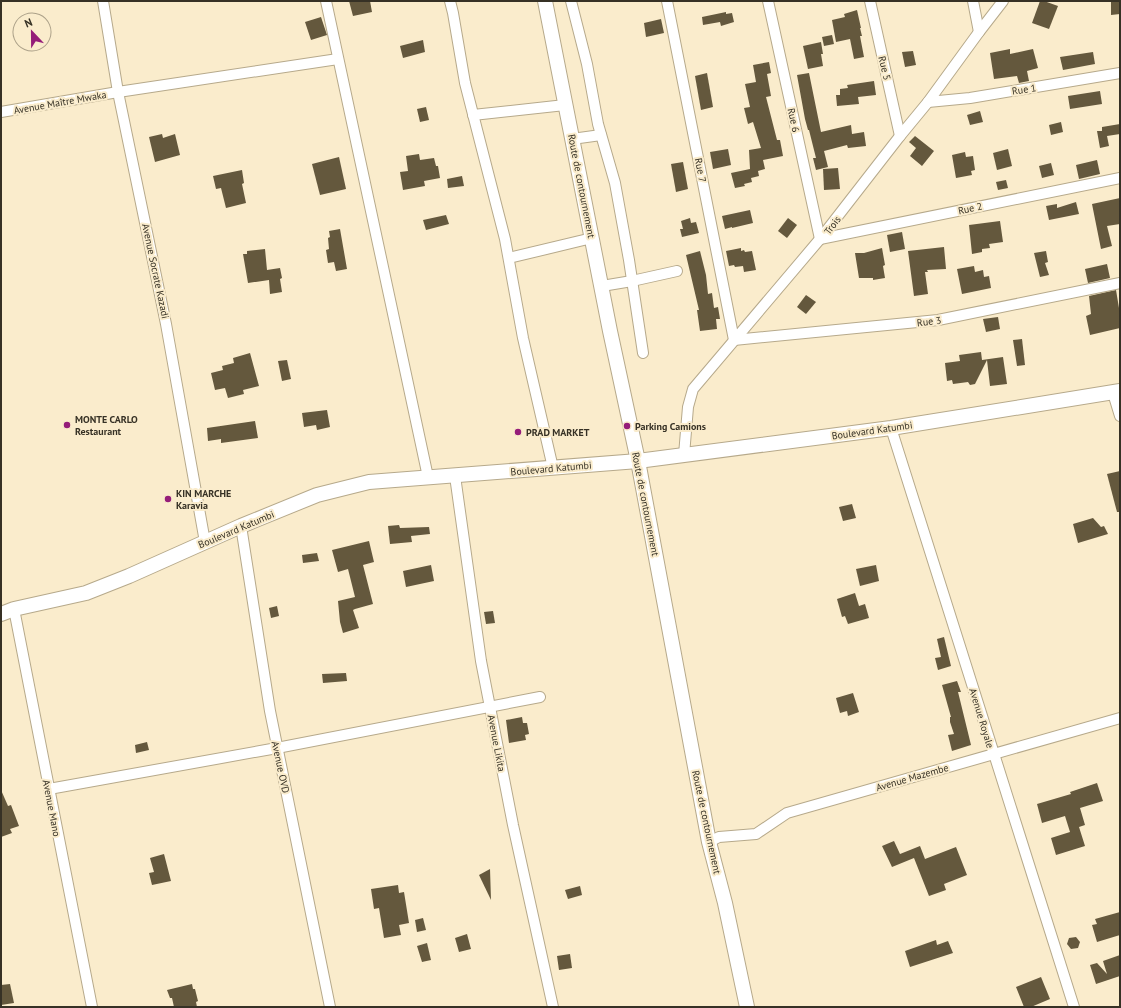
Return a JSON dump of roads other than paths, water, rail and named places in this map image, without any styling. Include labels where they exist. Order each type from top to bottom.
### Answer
[{"type":"street","name":"Avenue Socrate Kazadi","points":[[103,1],[118,92],[166,324],[205,542]]},
{"type":"street","points":[[326,1],[428,477]]},
{"type":"street","points":[[450,1],[465,82],[505,239],[523,338],[553,468]]},
{"type":"street","name":"Route de contournement","points":[[545,1],[638,461],[709,842],[725,903],[747,1007]]},
{"type":"street","points":[[571,1],[587,64],[598,124],[615,183],[632,281],[642,353]]},
{"type":"street","name":"Rue 7","points":[[667,1],[734,340]]},
{"type":"street","name":"Rue 6","points":[[768,1],[820,239]]},
{"type":"street","name":"Rue 5","points":[[870,1],[900,136]]},
{"type":"street","points":[[973,1],[979,32]]},
{"type":"street","name":"Trois","points":[[684,455],[688,407],[693,389],[820,239],[928,102],[1003,1]]},
{"type":"street","name":"Avenue Maître Mwaka","points":[[1,112],[118,92],[338,59]]},
{"type":"street","name":"Rue 1","points":[[928,102],[970,98],[1120,73]]},
{"type":"street","points":[[473,114],[565,105]]},
{"type":"street","points":[[572,139],[601,135]]},
{"type":"street","name":"Rue 2","points":[[820,239],[1120,178]]},
{"type":"street","points":[[508,258],[592,238]]},
{"type":"street","points":[[602,286],[677,271]]},
{"type":"street","name":"Rue 3","points":[[734,340],[938,320],[1120,283]]},
{"type":"street","points":[[1116,392],[1120,416]]},
{"type":"street","name":"Boulevard Katumbi","points":[[7,612],[86,594],[240,526],[317,495],[369,482],[638,461],[891,428],[1116,392]]},
{"type":"street","name":"Avenue Royale","points":[[891,428],[1074,1007]]},
{"type":"street","name":"Avenue Likita","points":[[455,476],[481,661],[513,825],[553,1007]]},
{"type":"street","name":"Avenue OVD","points":[[240,526],[270,711],[330,1007]]},
{"type":"street","name":"Avenue Mano","points":[[7,612],[49,789],[92,1007]]},
{"type":"street","points":[[49,789],[277,748],[540,697]]},
{"type":"street","name":"Avenue Mazembe","points":[[709,842],[720,837],[756,834],[787,813],[1120,718]]},
{"type":"place","name":"MONTE CARLO Restaurant","points":[[67,425]]},
{"type":"place","name":"Parking Camions","points":[[627,426]]},
{"type":"place","name":"PRAD MARKET","points":[[518,432]]},
{"type":"place","name":"KIN MARCHE Karavia","points":[[168,499]]}]
